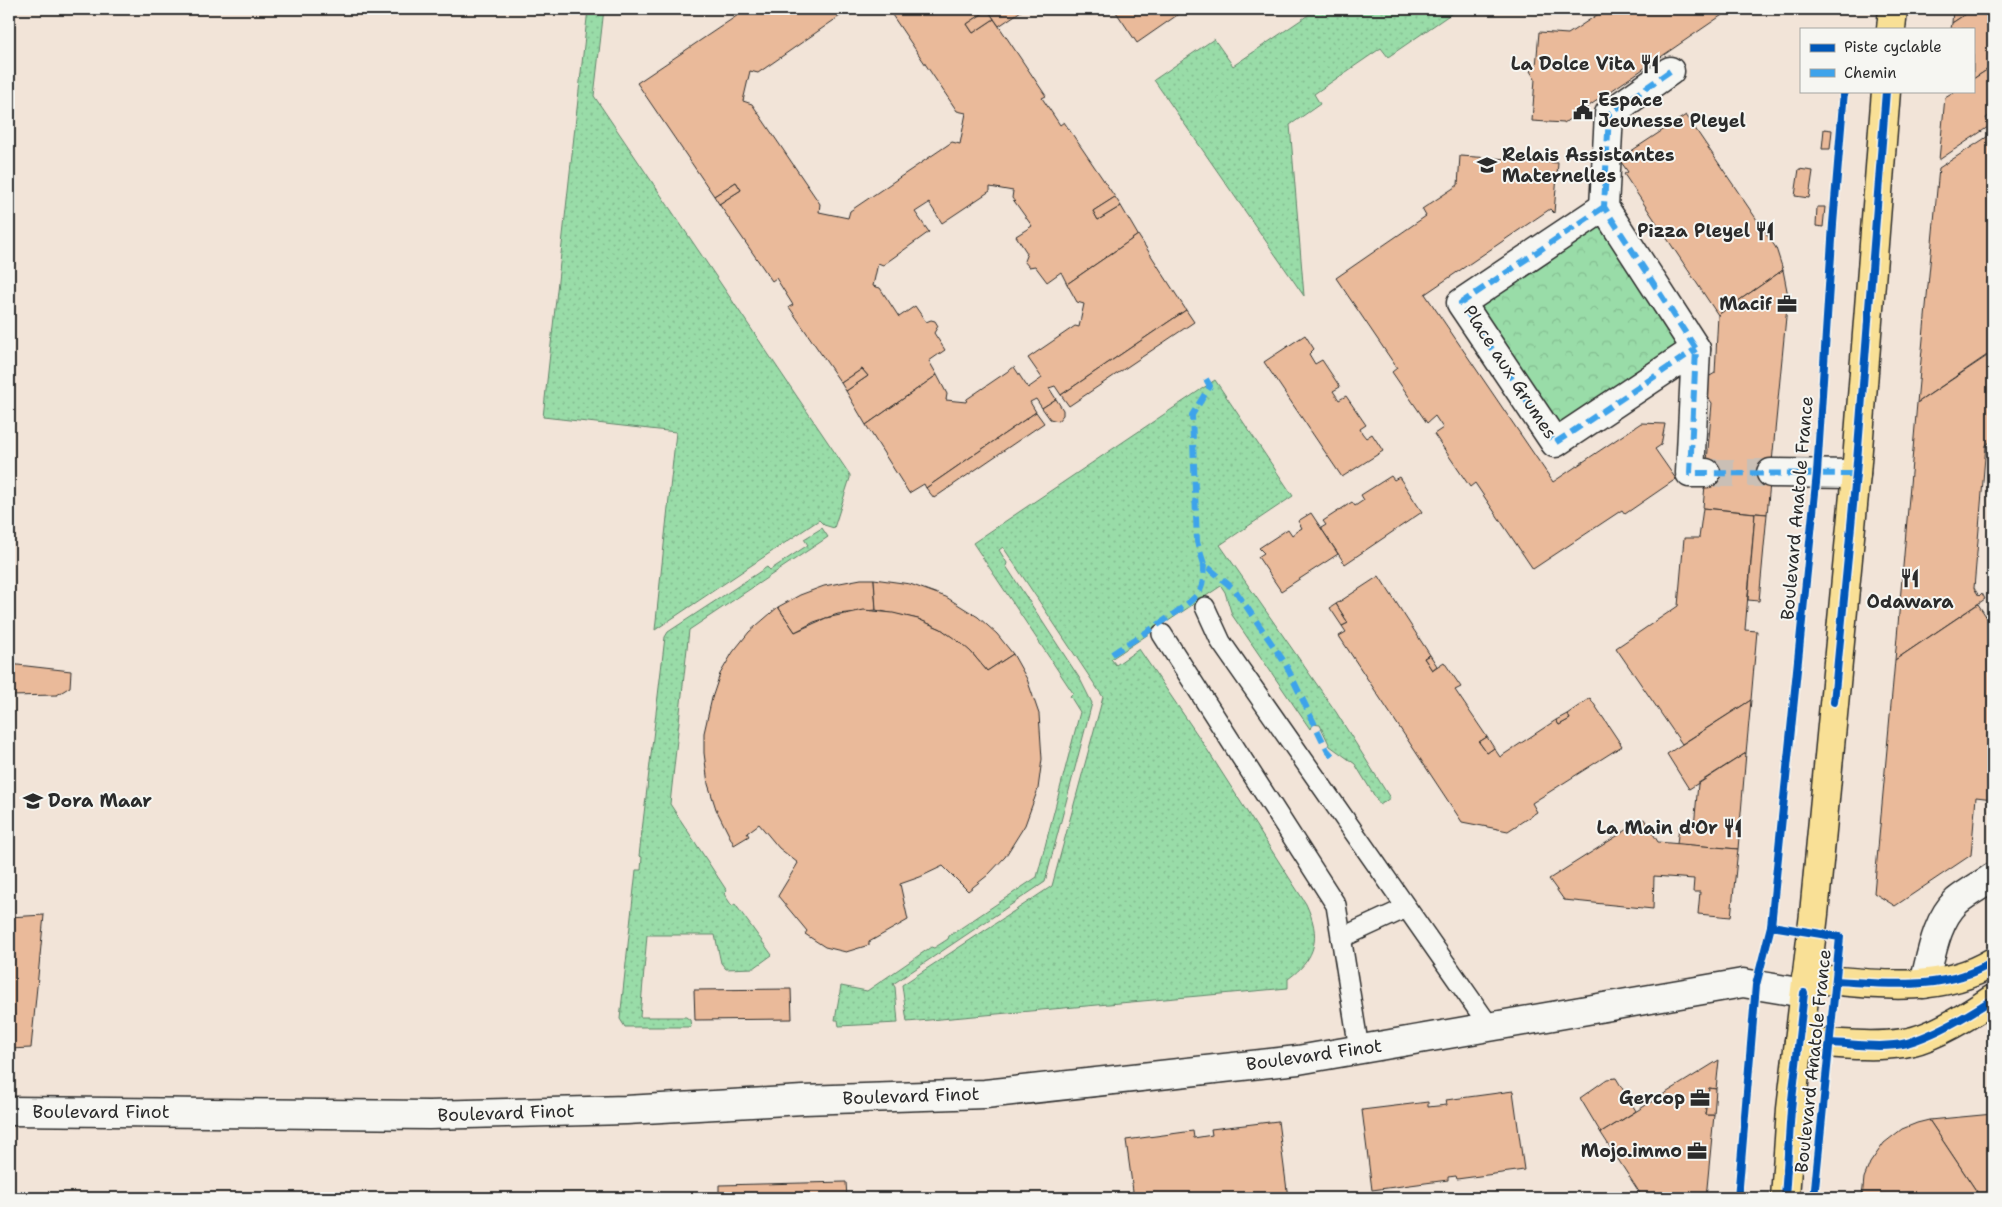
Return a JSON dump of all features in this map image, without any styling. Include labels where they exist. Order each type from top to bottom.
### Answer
[{"type":"main road","points":[[1891,28],[1893,9]]},
{"type":"main road","name":"Boulevard Anatole France","points":[[1785,1198],[1792,1108],[1814,914],[1856,474],[1886,92]]},
{"type":"main road","points":[[1805,986],[1924,984],[1962,976],[1984,968],[1993,962]]},
{"type":"main road","points":[[1799,1041],[1874,1046],[1906,1043],[1955,1022],[1993,999]]},
{"type":"street","points":[[1670,71],[1609,114],[1604,207],[1696,349],[1690,473],[1706,473]]},
{"type":"street","name":"Place aux Grumes","points":[[1604,207],[1461,303],[1556,443],[1696,349]]},
{"type":"street","points":[[1771,473],[1856,474]]},
{"type":"street","points":[[1924,984],[1946,915],[1957,901],[1993,877]]},
{"type":"street","name":"Boulevard Finot","points":[[9,1111],[428,1115],[626,1110],[803,1100],[985,1094],[1298,1060],[1743,983],[1805,986]]},
{"type":"lane","points":[[1205,607],[1221,642],[1490,1026]]},
{"type":"lane","points":[[1162,634],[1336,905],[1359,1049]]},
{"type":"lane","points":[[1341,938],[1406,908]]},
{"type":"green space","points":[[588,9],[604,9],[594,96],[850,475],[834,528],[824,525],[819,520],[655,630],[676,432],[543,417]]},
{"type":"green space","points":[[1317,9],[1458,9],[1388,57],[1381,48],[1314,94],[1320,104],[1290,125],[1304,296],[1154,80],[1214,39],[1233,66]]},
{"type":"green space","points":[[1604,207],[1696,349],[1555,443],[1461,303]]},
{"type":"green space","points":[[1215,380],[1293,496],[1220,545],[1336,712],[1390,798],[1380,805],[1355,764],[1330,746],[1320,725],[1312,724],[1310,729],[1232,615],[1225,592],[1221,586],[1111,659],[1116,665],[1139,649],[1201,740],[1306,904],[1314,926],[1315,936],[1314,946],[1305,963],[1288,979],[1288,988],[907,1022],[902,985],[1052,886],[1103,697],[1003,547],[999,550],[1007,563],[1006,566],[1080,679],[1092,703],[1045,882],[893,984],[895,987],[898,1023],[839,1026],[838,1020],[835,1020],[841,986],[867,991],[931,947],[934,948],[948,939],[949,936],[1037,877],[1080,712],[1070,696],[1073,693],[973,543]]},
{"type":"green space","points":[[822,528],[828,537],[689,630],[670,804],[727,891],[724,894],[732,906],[735,904],[772,955],[754,968],[726,969],[721,963],[715,935],[647,935],[640,1017],[686,1017],[690,1020],[691,1027],[625,1027],[620,1019],[636,870],[641,870],[642,857],[639,856],[665,637],[668,632],[767,567],[770,570],[808,545],[804,539]]},
{"type":"building","points":[[747,9],[850,9],[758,73],[750,71],[743,101],[752,104],[820,204],[819,212],[848,218],[850,211],[952,142],[960,144],[966,113],[957,111],[888,9],[987,9],[967,24],[973,33],[994,19],[1046,96],[1042,98],[1060,125],[1064,122],[1115,197],[1093,211],[1098,220],[1121,206],[1138,235],[1067,284],[1061,272],[1047,282],[1035,266],[1029,267],[1024,261],[1027,253],[1016,236],[1032,226],[1012,198],[1013,191],[990,187],[990,191],[942,223],[929,203],[915,212],[929,232],[883,265],[878,263],[873,286],[880,288],[899,317],[915,306],[926,322],[935,321],[938,326],[934,333],[945,350],[929,361],[937,375],[866,425],[846,391],[868,376],[862,369],[841,383],[789,307],[793,305],[776,278],[772,281],[719,204],[741,190],[736,182],[714,196],[637,83]]},
{"type":"building","points":[[987,9],[1024,9],[999,26]]},
{"type":"building","points":[[1114,9],[1186,9],[1137,43]]},
{"type":"building","points":[[1606,9],[1731,9],[1564,123],[1532,121],[1535,79],[1530,71],[1536,67],[1539,32],[1568,34]]},
{"type":"building","points":[[1953,9],[1973,9],[1952,23]]},
{"type":"building","points":[[1973,9],[1991,9],[1993,13],[1993,24],[1988,28],[1993,35],[1993,66],[1974,78],[1974,28],[1951,28],[1952,23]]},
{"type":"building","points":[[988,10],[994,19],[973,33],[967,24]]},
{"type":"building","points":[[1993,66],[1993,113],[1986,118],[1991,125],[1939,160],[1945,97],[1953,92],[1974,92],[1974,78]]},
{"type":"building","points":[[1686,115],[1776,248],[1783,270],[1718,315],[1624,174],[1628,172],[1619,159]]},
{"type":"building","points":[[1824,129],[1832,130],[1830,149],[1822,149]]},
{"type":"building","points":[[1993,133],[1993,351],[1917,403],[1939,168]]},
{"type":"building","points":[[1515,154],[1520,160],[1558,163],[1554,213],[1550,209],[1425,294],[1553,482],[1641,423],[1665,424],[1661,445],[1655,449],[1676,479],[1625,514],[1622,510],[1533,569],[1475,483],[1470,487],[1434,434],[1443,428],[1435,416],[1427,423],[1392,372],[1397,368],[1336,278],[1426,216],[1422,209],[1458,185],[1460,156],[1509,159]]},
{"type":"building","points":[[1799,169],[1813,171],[1809,198],[1795,196]]},
{"type":"building","points":[[736,182],[741,190],[719,204],[714,196]]},
{"type":"building","points":[[1115,197],[1121,206],[1098,220],[1093,211]]},
{"type":"building","points":[[1817,207],[1825,207],[1823,227],[1816,226]]},
{"type":"building","points":[[1138,235],[1186,310],[1061,395],[1055,386],[1049,388],[1056,399],[1042,408],[1036,399],[1030,402],[1036,412],[926,488],[924,484],[909,493],[866,425],[937,375],[947,394],[946,400],[966,402],[967,399],[1014,367],[1028,388],[1042,378],[1028,358],[1075,326],[1079,327],[1084,304],[1077,302],[1067,284]]},
{"type":"building","points":[[1783,270],[1788,296],[1767,514],[1703,508],[1712,403],[1698,383],[1715,373],[1718,315]]},
{"type":"building","points":[[1186,310],[1194,322],[1069,406],[1061,395]]},
{"type":"building","points":[[1305,335],[1314,349],[1309,354],[1315,364],[1322,360],[1340,387],[1333,391],[1339,400],[1346,396],[1366,425],[1360,429],[1362,433],[1366,438],[1372,434],[1383,451],[1342,477],[1264,362]]},
{"type":"building","points":[[1993,352],[1993,440],[1986,445],[1974,588],[1979,596],[1982,593],[1985,599],[1895,660],[1917,403]]},
{"type":"building","points":[[862,369],[868,376],[846,391],[841,383]]},
{"type":"building","points":[[1056,399],[1063,410],[1063,415],[1058,421],[1050,419],[1042,408]]},
{"type":"building","points":[[1036,412],[1044,423],[934,498],[926,488]]},
{"type":"building","points":[[1391,476],[1394,480],[1399,477],[1422,512],[1345,564],[1321,528],[1326,525],[1323,521],[1352,502],[1355,506],[1364,500],[1361,495]]},
{"type":"building","points":[[1703,508],[1755,513],[1745,630],[1757,631],[1751,700],[1682,744],[1616,648],[1678,606],[1684,538],[1699,538]]},
{"type":"building","points":[[1311,513],[1338,554],[1281,591],[1258,557],[1264,553],[1259,548],[1288,529],[1292,535],[1302,528],[1298,521]]},
{"type":"building","points":[[1755,513],[1767,514],[1759,601],[1748,600]]},
{"type":"building","points":[[1379,576],[1430,655],[1424,658],[1432,670],[1444,662],[1461,687],[1455,690],[1487,737],[1479,742],[1487,753],[1494,748],[1500,757],[1556,720],[1559,725],[1570,719],[1567,714],[1590,698],[1622,746],[1532,803],[1537,812],[1508,831],[1462,822],[1339,636],[1346,632],[1342,626],[1348,623],[1336,604]]},
{"type":"building","points":[[861,579],[874,579],[876,610],[838,614],[814,622],[795,632],[778,607],[800,595],[824,586]]},
{"type":"building","points":[[874,579],[910,584],[946,597],[978,617],[997,634],[1013,654],[987,671],[971,652],[941,629],[918,619],[876,610]]},
{"type":"building","points":[[1336,604],[1348,623],[1342,626],[1330,608]]},
{"type":"building","points":[[1978,604],[1993,627],[1993,799],[1976,797],[1971,855],[1895,906],[1874,893],[1895,660]]},
{"type":"building","points":[[778,607],[795,632],[826,618],[864,610],[893,613],[918,619],[941,629],[962,644],[987,671],[1013,654],[1027,679],[1039,714],[1042,759],[1038,789],[1025,825],[1005,857],[988,875],[968,891],[943,866],[900,884],[908,920],[869,942],[869,945],[846,952],[825,947],[805,934],[807,931],[778,896],[798,863],[779,848],[759,824],[747,833],[749,836],[734,845],[716,809],[708,784],[704,753],[704,733],[720,674],[733,652],[749,632]]},
{"type":"building","points":[[1430,655],[1437,666],[1432,670],[1424,658]]},
{"type":"building","points":[[9,664],[71,671],[70,687],[57,695],[9,696]]},
{"type":"building","points":[[1751,700],[1746,753],[1689,789],[1667,754]]},
{"type":"building","points":[[1567,714],[1570,719],[1559,725],[1556,720]]},
{"type":"building","points":[[1487,737],[1494,748],[1487,753],[1479,742]]},
{"type":"building","points":[[1746,753],[1738,849],[1677,844],[1679,826],[1694,827],[1698,784]]},
{"type":"building","points":[[1644,819],[1658,842],[1738,849],[1731,917],[1698,914],[1700,892],[1693,892],[1694,879],[1654,876],[1653,909],[1564,900],[1549,879]]},
{"type":"building","points":[[44,915],[31,1048],[9,1049],[9,917]]},
{"type":"building","points":[[791,989],[792,1019],[695,1020],[694,990]]},
{"type":"building","points":[[1719,1060],[1716,1089],[1709,1088],[1705,1115],[1714,1115],[1706,1198],[1643,1198],[1601,1133]]},
{"type":"building","points":[[1616,1078],[1636,1111],[1601,1133],[1580,1098],[1607,1079]]},
{"type":"building","points":[[1709,1088],[1716,1089],[1714,1115],[1705,1115]]},
{"type":"building","points":[[1513,1091],[1524,1170],[1457,1179],[1456,1176],[1448,1177],[1448,1180],[1372,1190],[1362,1110],[1428,1102],[1428,1107],[1447,1105],[1446,1100]]},
{"type":"building","points":[[1993,1114],[1993,1195],[1989,1198],[1981,1198],[1929,1120]]},
{"type":"building","points":[[1929,1120],[1981,1198],[1862,1198],[1864,1178],[1870,1163],[1884,1143],[1902,1129]]},
{"type":"building","points":[[1278,1121],[1288,1198],[1126,1198],[1133,1191],[1126,1140],[1193,1131],[1194,1138],[1212,1135],[1211,1129]]},
{"type":"building","points":[[846,1182],[847,1198],[719,1198],[719,1185]]},
{"type":"tunnel","points":[[1706,473],[1771,473]]},
{"type":"marked path","points":[[1670,71],[1609,114],[1604,207],[1696,349],[1690,473],[1856,474]]},
{"type":"marked path","points":[[1604,207],[1461,303],[1555,443],[1696,349]]},
{"type":"marked path","points":[[1206,379],[1210,386],[1192,415],[1197,542],[1204,564],[1235,590],[1285,663],[1327,750],[1334,758]]},
{"type":"marked path","points":[[1112,654],[1172,615],[1194,598],[1201,588],[1204,564]]},
{"type":"cycle path","points":[[1738,1198],[1756,985],[1771,926],[1817,473],[1833,224],[1844,92]]},
{"type":"cycle path","points":[[1834,702],[1856,474],[1886,92]]},
{"type":"cycle path","points":[[1771,926],[1840,937],[1814,1198]]},
{"type":"cycle path","points":[[1837,981],[1897,984],[1937,982],[1956,978],[1993,962]]},
{"type":"cycle path","points":[[1785,1198],[1791,1109],[1804,993]]},
{"type":"cycle path","points":[[1830,1043],[1878,1046],[1907,1043],[1951,1024],[1993,999]]},
{"type":"place","name":"La Dolce Vita","points":[[1650,64]]},
{"type":"place","name":"Espace Jeunesse Pleyel","points":[[1583,110]]},
{"type":"place","name":"Relais Assistantes Maternelles","points":[[1487,165]]},
{"type":"place","name":"Pizza Pleyel","points":[[1765,231]]},
{"type":"place","name":"Macif","points":[[1787,304]]},
{"type":"place","name":"Odawara","points":[[1910,578]]},
{"type":"place","name":"Dora Maar","points":[[33,801]]},
{"type":"place","name":"La Main d'Or","points":[[1733,828]]},
{"type":"place","name":"Gercop","points":[[1700,1098]]},
{"type":"place","name":"Mojo.immo","points":[[1697,1151]]}]
